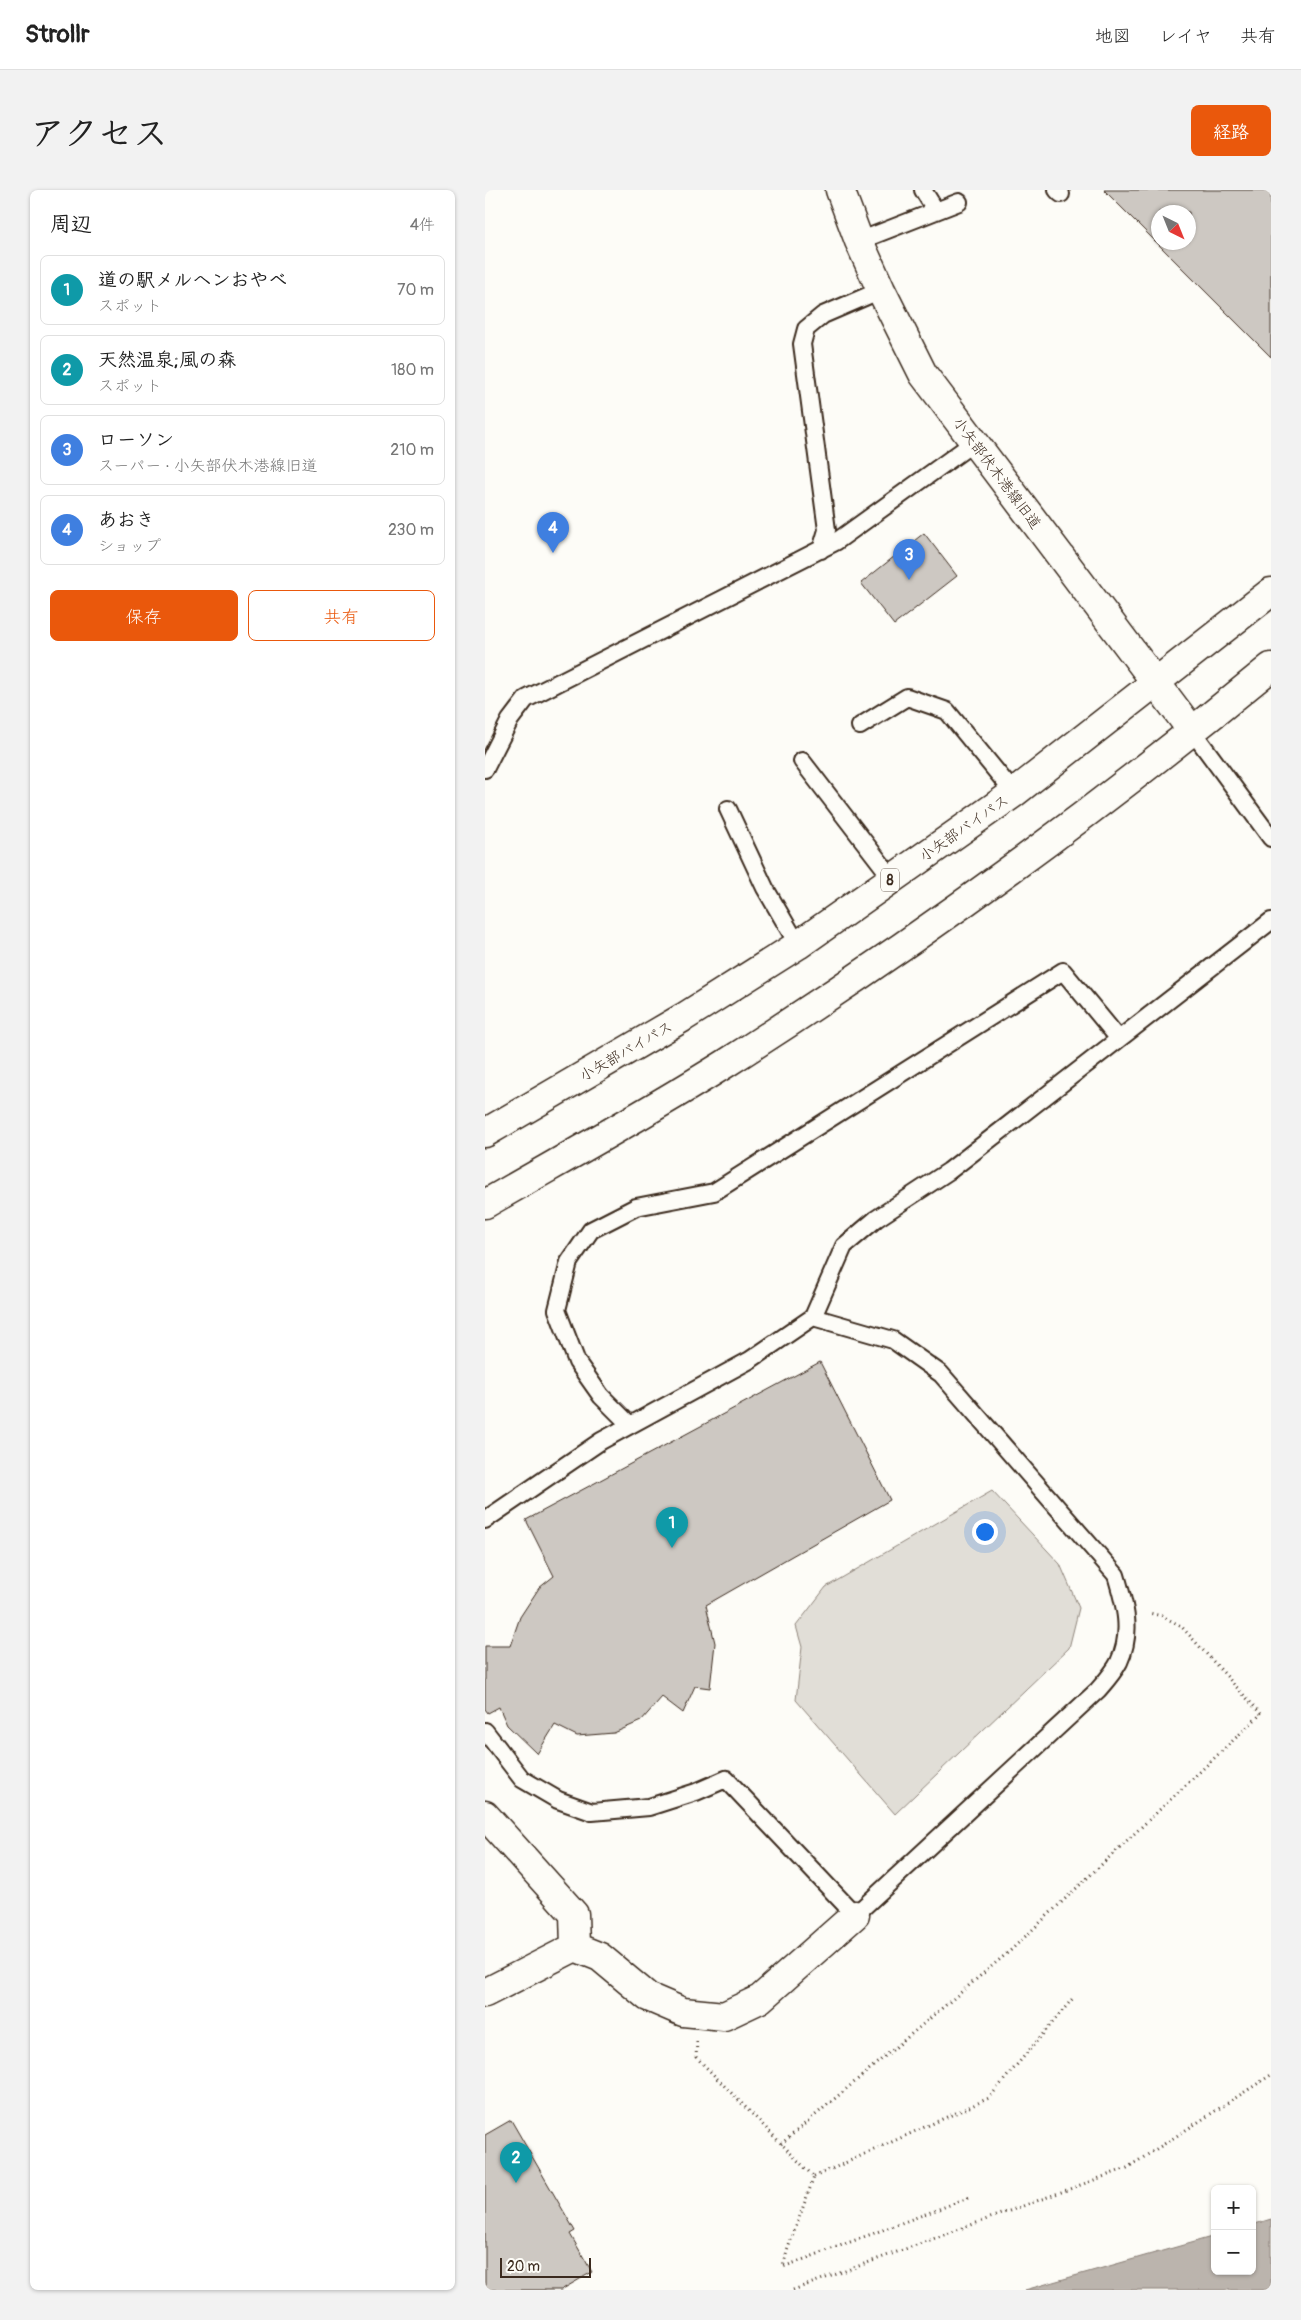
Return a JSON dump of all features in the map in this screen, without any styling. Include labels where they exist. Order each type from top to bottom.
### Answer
[{"type":"main road","name":"小矢部伏木港線旧道","points":[[840,190],[859,241],[881,290],[923,374],[973,443],[1193,732]]},
{"type":"main road","name":"小矢部バイパス","points":[[485,1133],[684,1017],[798,945],[1015,792],[1271,592]]},
{"type":"main road","points":[[485,1204],[724,1064],[884,960],[1049,843],[1193,732],[1271,667]]},
{"type":"main road","points":[[485,1815],[574,1914],[575,1947]]},
{"type":"main road","points":[[485,1993],[575,1947],[599,1957],[648,1997],[683,2012],[724,2016],[760,2000],[855,1915]]},
{"type":"lane","points":[[923,190],[935,211]]},
{"type":"lane","points":[[859,241],[959,202]]},
{"type":"lane","points":[[821,550],[827,530],[802,344],[806,329],[823,315],[881,290]]},
{"type":"lane","points":[[485,769],[510,720],[526,699],[837,541],[973,443]]},
{"type":"lane","points":[[860,726],[907,697],[947,711],[1015,792]]},
{"type":"lane","points":[[1193,732],[1271,838]]},
{"type":"lane","points":[[802,761],[892,878]]},
{"type":"lane","points":[[727,809],[765,888],[798,945]]},
{"type":"lane","points":[[485,1520],[593,1446],[750,1360],[813,1317],[844,1246],[876,1219],[949,1170],[1271,921]]},
{"type":"lane","points":[[630,1425],[601,1396],[577,1362],[557,1310],[569,1262],[591,1230],[636,1208],[714,1192],[1063,971],[1119,1039]]},
{"type":"lane","points":[[485,1731],[522,1779],[558,1800],[593,1812],[649,1807],[696,1792],[726,1779],[855,1915],[1098,1690],[1119,1663],[1127,1639],[1127,1614],[1116,1575],[941,1374],[893,1340],[813,1317]]},
{"type":"path","points":[[781,2144],[1011,1950],[1261,1714],[1181,1626],[1162,1616],[1147,1612],[1127,1614]]},
{"type":"path","points":[[971,2197],[783,2267],[814,2177],[989,2098],[1074,1997]]},
{"type":"path","points":[[699,2014],[696,2057],[814,2177]]},
{"type":"path","points":[[793,2290],[1127,2168],[1271,2075]]},
{"type":"shaded area","points":[[992,1491],[1060,1564],[1079,1608],[1069,1648],[895,1814],[796,1700],[802,1647],[796,1626],[826,1587]]},
{"type":"shaded area","points":[[1271,2219],[1271,2290],[1025,2290],[1211,2237],[1211,2275],[1256,2275],[1256,2224]]},
{"type":"building","points":[[1104,190],[1271,190],[1271,357],[1164,250],[1196,250],[1196,205],[1151,205],[1151,237]]},
{"type":"building","points":[[924,533],[957,576],[894,625],[861,583]]},
{"type":"building","points":[[820,1362],[890,1500],[706,1605],[715,1643],[710,1688],[695,1686],[683,1713],[662,1697],[641,1721],[614,1733],[577,1736],[555,1725],[537,1754],[507,1725],[499,1707],[488,1713],[485,1709],[485,1646],[510,1646],[520,1617],[539,1588],[554,1576],[526,1520]]},
{"type":"building","points":[[511,2120],[575,2231],[570,2234],[592,2272],[561,2290],[485,2290],[485,2135]]},
{"type":"place","name":"あおき","points":[[553,553]]},
{"type":"place","name":"ローソン","points":[[909,580]]},
{"type":"place","name":"道の駅メルヘンおやべ","points":[[672,1548]]},
{"type":"place","name":"天然温泉;風の森","points":[[516,2183]]}]
